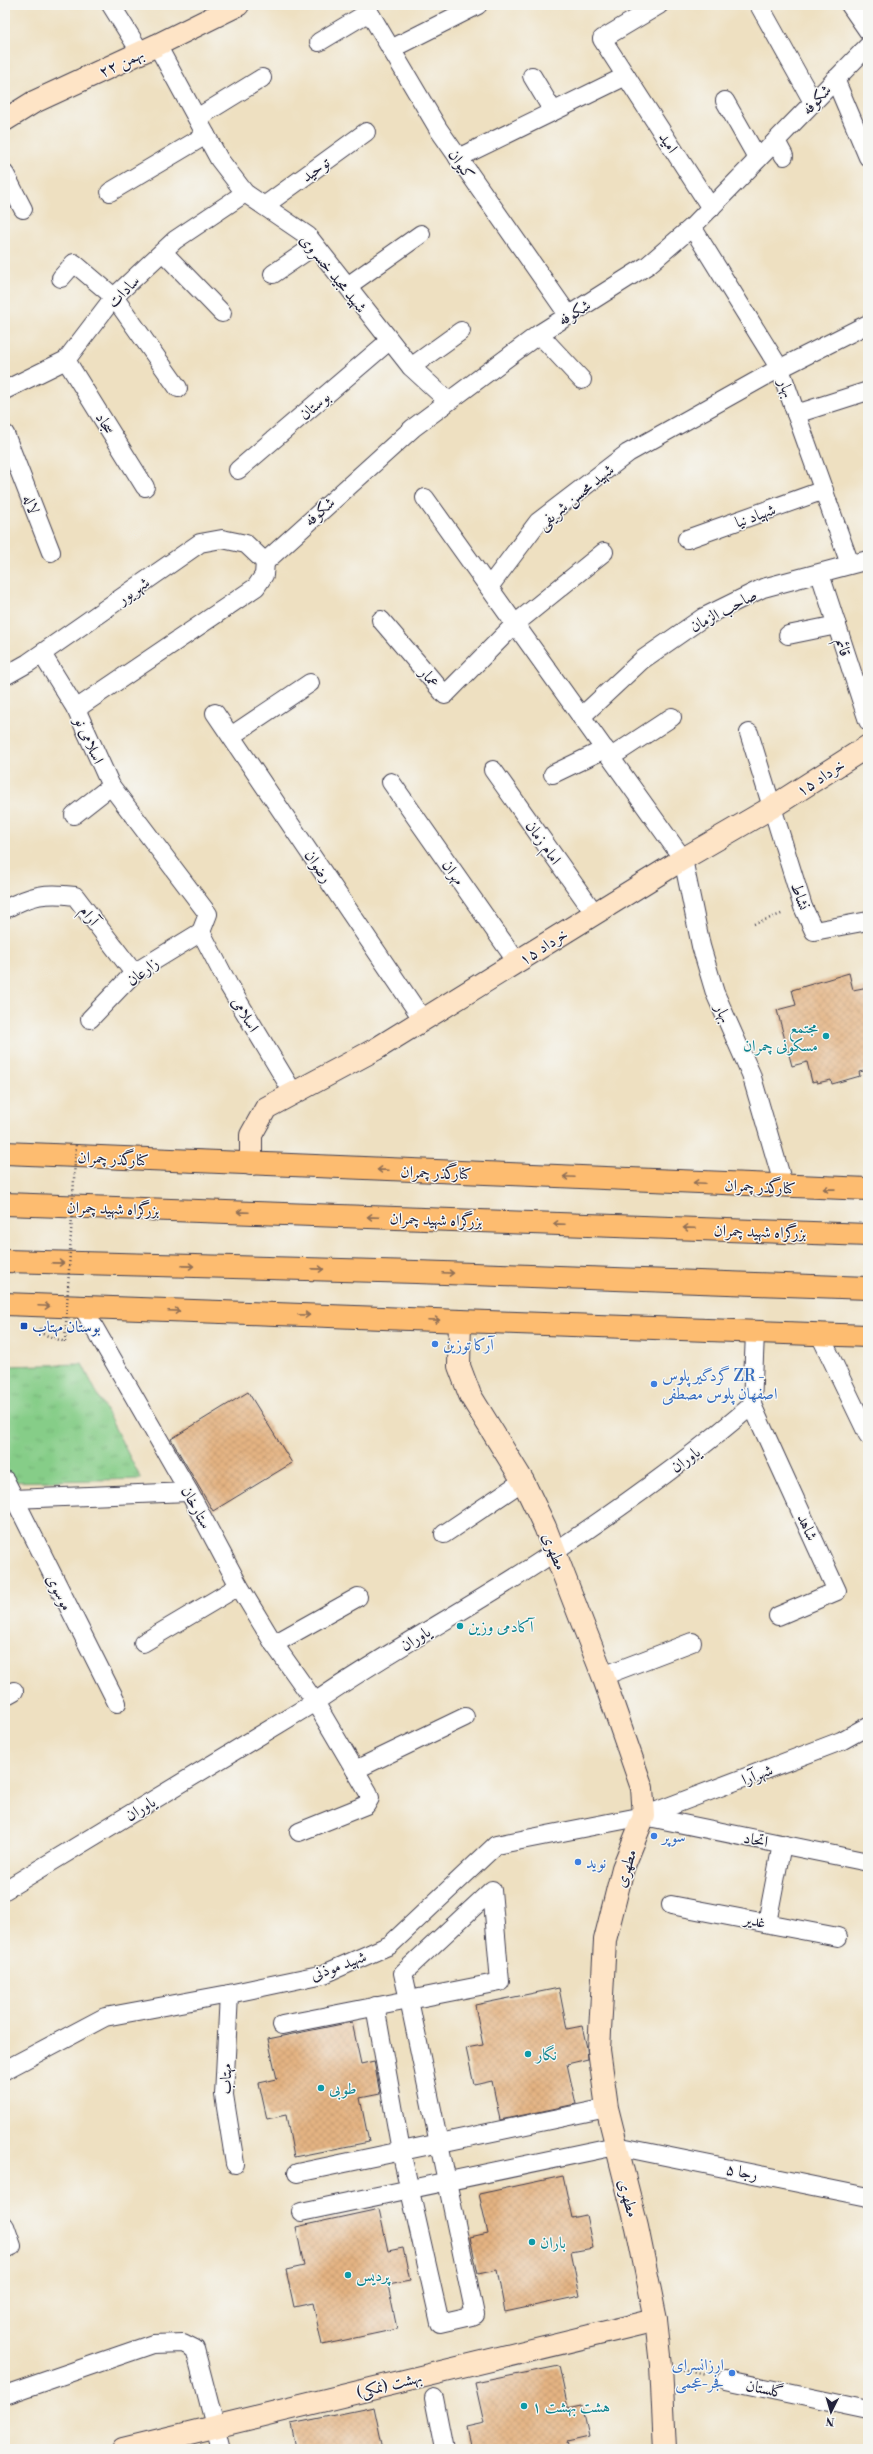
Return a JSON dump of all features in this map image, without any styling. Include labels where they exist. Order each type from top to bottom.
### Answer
[{"type":"main road","name":"کنارگذر چمران","points":[[5,1154],[784,1187],[868,1189]]},
{"type":"main road","name":"بزرگراه شهید چمران","points":[[5,1204],[868,1235]]},
{"type":"main road","points":[[5,1261],[424,1272],[868,1288]]},
{"type":"main road","points":[[5,1304],[868,1336]]},
{"type":"street","name":"شهید مجید خسروی","points":[[111,5],[149,49],[197,118],[219,159],[245,193],[308,236],[314,246],[348,285],[411,367],[448,401]]},
{"type":"street","name":"۲۲ بهمن","points":[[5,120],[34,102],[149,49],[235,5]]},
{"type":"street","points":[[391,49],[478,5]]},
{"type":"street","name":"امید","points":[[659,5],[602,39],[711,208]]},
{"type":"street","points":[[759,5],[813,102]]},
{"type":"street","points":[[850,5],[868,31]]},
{"type":"street","points":[[319,42],[367,8]]},
{"type":"street","name":"کیوان","points":[[367,8],[439,130],[569,316]]},
{"type":"street","name":"شکوفه","points":[[265,562],[413,428],[539,334],[648,265],[692,227],[758,159],[780,148],[813,102],[868,46]]},
{"type":"street","points":[[532,76],[553,111]]},
{"type":"street","points":[[458,158],[626,76]]},
{"type":"street","points":[[197,118],[262,78]]},
{"type":"street","points":[[835,79],[868,157]]},
{"type":"street","points":[[725,101],[758,159]]},
{"type":"street","name":"توحید","points":[[264,206],[366,132]]},
{"type":"street","points":[[110,192],[206,135]]},
{"type":"street","points":[[5,174],[23,208]]},
{"type":"street","name":"سادات","points":[[5,390],[66,360],[114,297],[175,240],[245,193]]},
{"type":"street","name":"بهار","points":[[692,227],[780,369],[850,564]]},
{"type":"street","points":[[348,285],[421,234]]},
{"type":"street","points":[[273,274],[314,246]]},
{"type":"street","points":[[163,252],[222,313]]},
{"type":"street","points":[[61,278],[74,263],[114,297],[178,388]]},
{"type":"street","name":"شهید محسن شریفی","points":[[489,587],[538,522],[628,453],[780,369],[868,324]]},
{"type":"street","points":[[411,367],[461,331]]},
{"type":"street","points":[[539,334],[582,380]]},
{"type":"street","name":"بوستان","points":[[238,470],[390,341]]},
{"type":"street","name":"سجاد","points":[[66,360],[145,487]]},
{"type":"street","points":[[796,414],[868,391]]},
{"type":"street","name":"لاله","points":[[5,434],[51,552]]},
{"type":"street","name":"شهیاد نیا","points":[[687,539],[824,490]]},
{"type":"street","points":[[425,498],[683,859]]},
{"type":"street","name":"شهریور","points":[[5,676],[42,654],[200,543],[222,540],[246,544],[265,562]]},
{"type":"street","points":[[515,624],[604,552]]},
{"type":"street","name":"صاحب الزمان","points":[[581,717],[642,660],[704,617],[763,588],[868,560]]},
{"type":"street","name":"اسلامی نو","points":[[201,932],[208,914],[111,786],[76,709],[256,586],[264,574],[265,562]]},
{"type":"street","name":"قائم","points":[[820,574],[868,721]]},
{"type":"street","name":"عمار","points":[[381,620],[445,695],[515,624]]},
{"type":"street","points":[[788,635],[837,625]]},
{"type":"street","points":[[42,654],[76,709]]},
{"type":"street","points":[[231,736],[310,683]]},
{"type":"street","name":"رضوان","points":[[214,713],[423,1020]]},
{"type":"street","points":[[553,774],[608,753],[672,717]]},
{"type":"street","name":"نشاط","points":[[749,733],[774,806],[803,907],[814,931],[868,921]]},
{"type":"street","name":"۱۵ خرداد","points":[[251,1164],[251,1135],[266,1108],[294,1094],[423,1020],[683,859],[774,806],[868,746]]},
{"type":"street","name":"امام زمان","points":[[493,770],[595,914]]},
{"type":"street","name":"مهران","points":[[391,782],[517,962]]},
{"type":"street","points":[[74,815],[111,786]]},
{"type":"street","name":"بهار","points":[[683,859],[701,946],[715,993],[750,1074],[784,1187]]},
{"type":"street","name":"آرام","points":[[5,909],[28,898],[50,893],[75,896],[134,974]]},
{"type":"street","name":"زارعان","points":[[90,1019],[134,974],[201,932]]},
{"type":"street","name":"اسلامی","points":[[201,932],[229,986],[294,1094]]},
{"type":"street","name":"ستارخان","points":[[83,1308],[189,1492],[239,1586],[274,1644],[315,1702],[356,1770],[370,1798],[366,1805],[299,1832]]},
{"type":"street","name":"مطهری","points":[[460,1321],[459,1366],[470,1395],[523,1481],[556,1552],[603,1676],[642,1788],[644,1816],[624,1868],[605,1940],[599,2050],[607,2108],[637,2228],[656,2320],[661,2366],[665,2449]]},
{"type":"street","points":[[752,1404],[755,1333]]},
{"type":"street","points":[[820,1335],[868,1435]]},
{"type":"street","name":"یاوران","points":[[5,1890],[315,1702],[351,1678],[556,1552],[712,1440],[752,1404]]},
{"type":"street","name":"شاهد","points":[[752,1404],[837,1591],[778,1616]]},
{"type":"street","name":"موسوی","points":[[5,1480],[117,1703]]},
{"type":"street","points":[[444,1534],[523,1481]]},
{"type":"street","points":[[14,1499],[189,1492]]},
{"type":"street","points":[[143,1643],[239,1586]]},
{"type":"street","points":[[274,1644],[358,1597]]},
{"type":"street","points":[[603,1676],[692,1642]]},
{"type":"street","points":[[356,1770],[465,1716]]},
{"type":"street","name":"شهرآرا","points":[[644,1816],[841,1741],[868,1726]]},
{"type":"street","name":"اتحاد","points":[[644,1816],[868,1862]]},
{"type":"street","name":"شهید موذنی","points":[[5,2070],[105,2017],[229,1994],[324,1974],[390,1945],[496,1846],[644,1816]]},
{"type":"street","points":[[767,1923],[782,1844]]},
{"type":"street","points":[[282,2025],[375,2006],[409,2000],[500,1982],[492,1890],[404,1973],[409,2000],[439,2144],[446,2181],[475,2316],[440,2323],[401,2152],[375,2006]]},
{"type":"street","name":"غدیر","points":[[671,1904],[838,1937]]},
{"type":"street","name":"مهتاب","points":[[229,1994],[224,2095],[235,2164]]},
{"type":"street","points":[[297,2173],[607,2108]]},
{"type":"street","points":[[301,2212],[616,2146]]},
{"type":"street","name":"رجا ۵","points":[[616,2146],[868,2197]]},
{"type":"street","points":[[5,2226],[12,2246],[5,2250]]},
{"type":"street","name":"بهشت (نمکی)","points":[[123,2449],[656,2320]]},
{"type":"street","points":[[5,2395],[153,2344],[183,2343],[195,2350],[222,2449]]},
{"type":"street","name":"گلستان","points":[[726,2380],[868,2410]]},
{"type":"street","points":[[434,2398],[444,2449]]},
{"type":"path","points":[[754,924],[803,907]]},
{"type":"path","points":[[40,1333],[65,1342],[76,1142]]},
{"type":"path","name":"گلستان","points":[[661,2366],[726,2380]]},
{"type":"green space","points":[[82,1364],[141,1479],[5,1482],[5,1366]]},
{"type":"building","name":"مجتمع مسکونی چمران","points":[[849,973],[853,990],[868,987],[868,1070],[859,1072],[860,1076],[832,1084],[831,1080],[817,1083],[816,1081],[812,1082],[807,1062],[792,1066],[777,1010],[796,1005],[792,990]]},
{"type":"building","points":[[248,1392],[292,1463],[213,1511],[171,1439]]},
{"type":"building","name":"نگار","points":[[559,1988],[567,2029],[582,2026],[587,2048],[588,2059],[567,2064],[576,2104],[500,2120],[492,2081],[474,2085],[466,2048],[483,2045],[475,2005]]},
{"type":"building","name":"طوبی","points":[[352,2022],[361,2064],[374,2061],[380,2094],[360,2098],[369,2142],[294,2157],[286,2115],[267,2119],[259,2083],[277,2079],[268,2039]]},
{"type":"building","name":"باران","points":[[563,2176],[572,2218],[586,2215],[593,2248],[571,2252],[580,2296],[505,2312],[497,2270],[478,2274],[470,2237],[488,2233],[479,2194]]},
{"type":"building","name":"پردیس","points":[[379,2209],[388,2251],[403,2248],[410,2281],[388,2285],[397,2329],[322,2345],[313,2303],[294,2307],[286,2270],[304,2266],[296,2227]]},
{"type":"building","name":"هشت بهشت ۱","points":[[559,2366],[568,2408],[582,2405],[589,2437],[567,2442],[569,2449],[471,2449],[466,2427],[484,2423],[475,2383]]},
{"type":"building","points":[[374,2407],[383,2449],[296,2449],[291,2424]]},
{"type":"place","name":"مجتمع مسکونی چمران","points":[[826,1036]]},
{"type":"place","name":"بوستان مهتاب","points":[[24,1326]]},
{"type":"place","name":"آرکا توزین","points":[[435,1344]]},
{"type":"place","name":"گردگیر پلوس ZR - اصفهان پلوس مصطفی","points":[[654,1384]]},
{"type":"place","name":"آکادمی وزین","points":[[460,1626]]},
{"type":"place","name":"سوپر","points":[[654,1836]]},
{"type":"place","name":"نوید","points":[[578,1862]]},
{"type":"place","name":"نگار","points":[[528,2054]]},
{"type":"place","name":"طوبی","points":[[321,2088]]},
{"type":"place","name":"باران","points":[[532,2242]]},
{"type":"place","name":"پردیس","points":[[348,2275]]},
{"type":"place","name":"ارزانسرای فجر-عجمی","points":[[732,2373]]},
{"type":"place","name":"هشت بهشت ۱","points":[[524,2406]]}]
